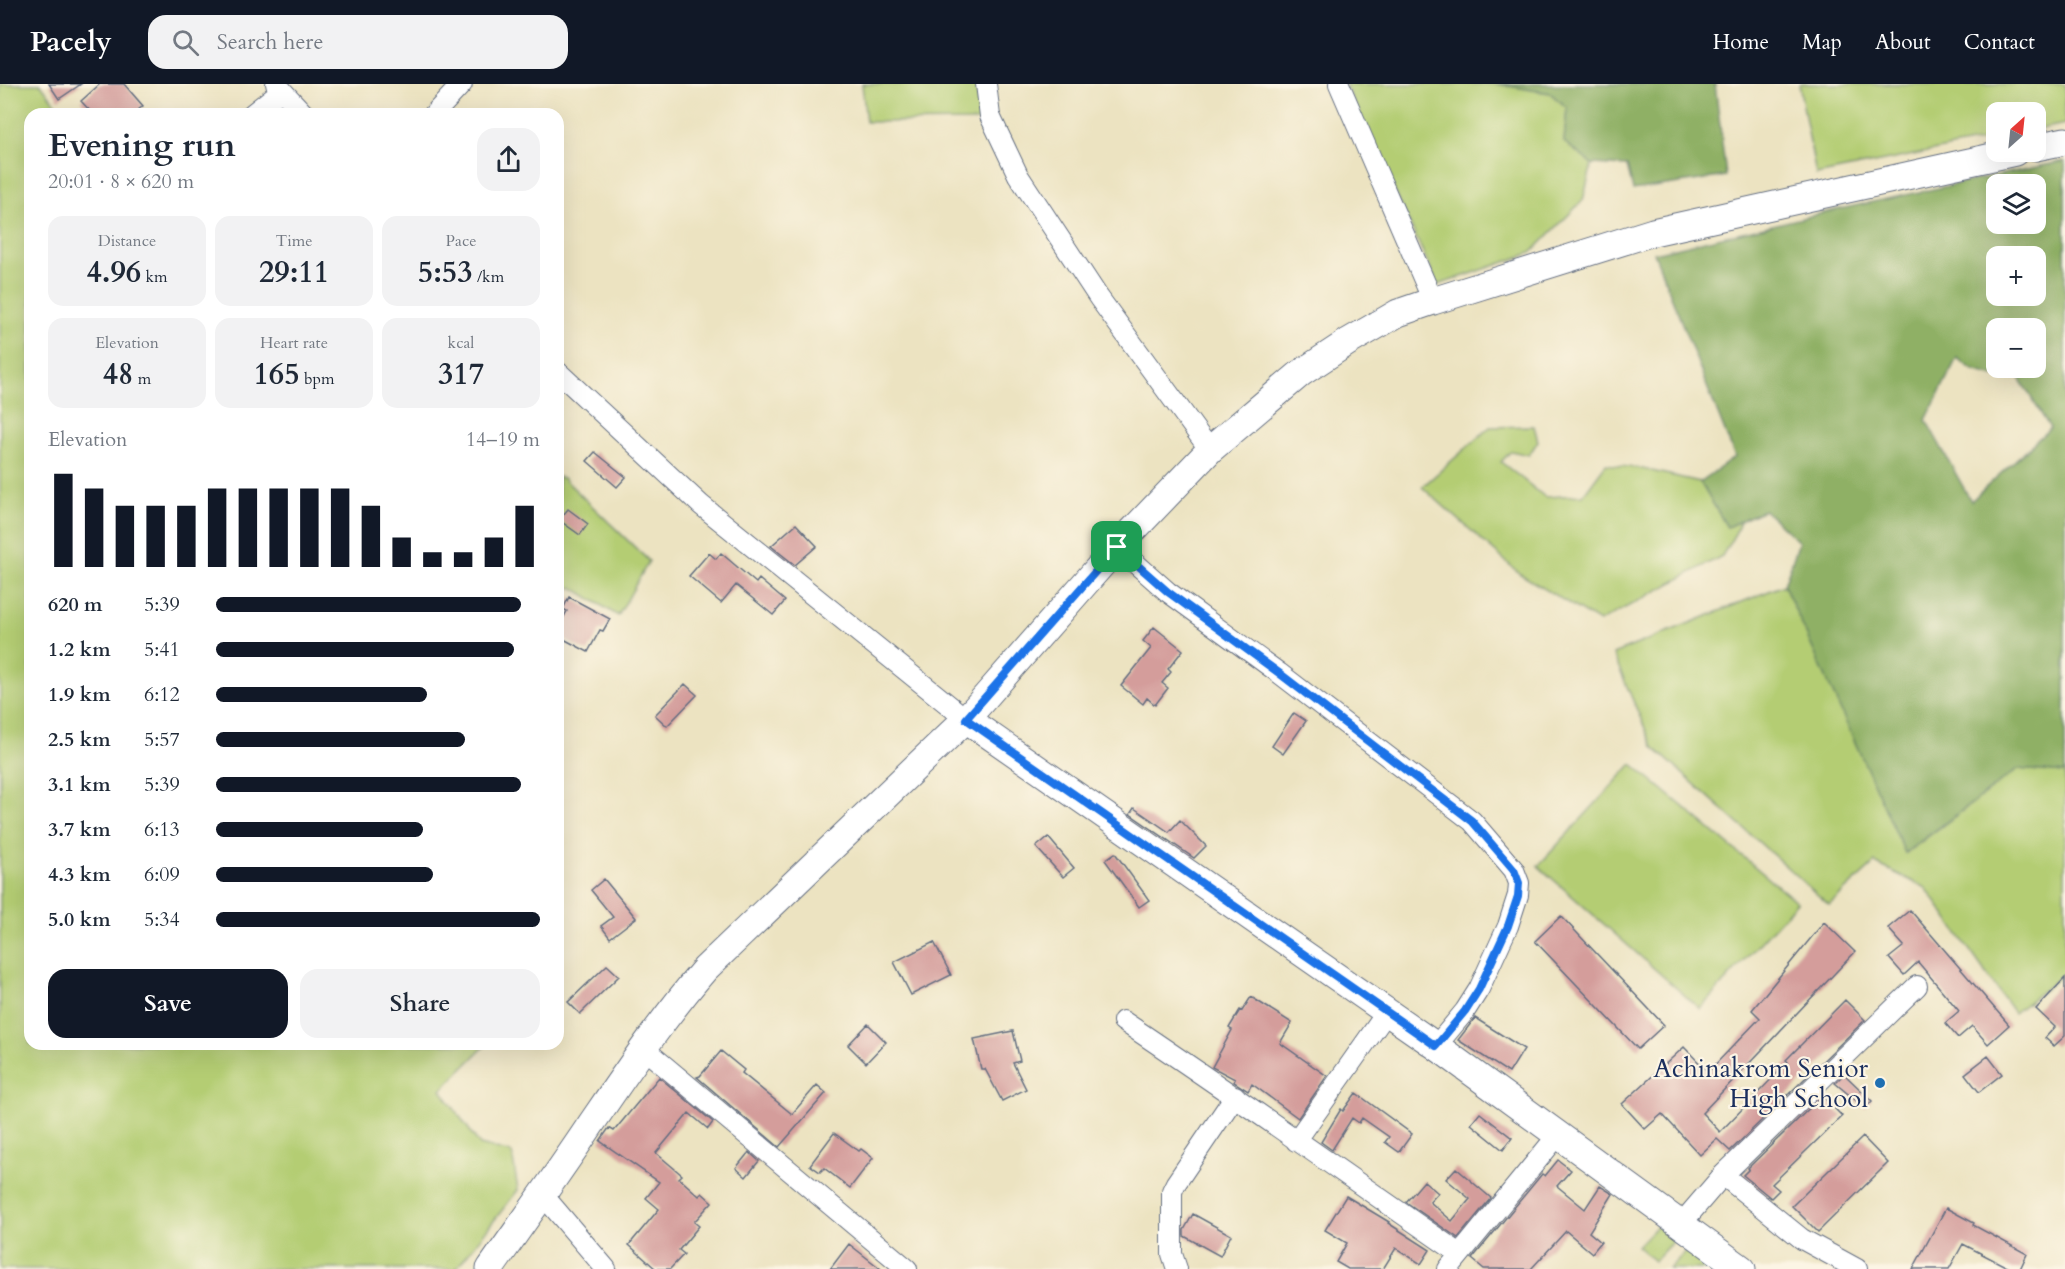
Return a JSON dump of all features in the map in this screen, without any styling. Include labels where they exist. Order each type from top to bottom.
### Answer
[{"type":"street","points":[[440,108],[462,84]]},
{"type":"street","points":[[986,84],[990,116],[1018,175],[1099,298],[1210,450]]},
{"type":"street","points":[[1339,84],[1433,301]]},
{"type":"street","points":[[258,108],[279,87],[298,108]]},
{"type":"street","points":[[2046,145],[2065,141]]},
{"type":"street","points":[[490,1269],[543,1196],[643,1048],[677,1001],[705,969],[966,719],[1117,547],[1210,450],[1301,373],[1398,313],[1653,232],[1986,158]]},
{"type":"street","points":[[564,378],[700,505],[966,719],[1436,1046],[1742,1269]]},
{"type":"street","points":[[1117,547],[1168,592],[1279,673],[1472,821],[1514,870],[1519,883],[1518,896],[1508,926],[1479,989],[1465,1011],[1436,1046]]},
{"type":"street","points":[[1681,1224],[1723,1176],[1917,986]]},
{"type":"street","points":[[1296,1141],[1388,1012]]},
{"type":"street","points":[[1123,1021],[1235,1096],[1454,1261],[1558,1135]]},
{"type":"street","points":[[643,1048],[907,1269]]},
{"type":"street","points":[[1177,1269],[1172,1254],[1172,1191],[1235,1096]]},
{"type":"street","points":[[1723,1176],[1802,1239],[1857,1269]]},
{"type":"street","points":[[543,1196],[606,1269]]},
{"type":"green space","points":[[0,84],[41,84],[59,108],[24,108],[24,1050],[481,1050],[441,1090],[480,1145],[512,1153],[518,1190],[456,1269],[0,1269]]},
{"type":"green space","points":[[862,84],[977,84],[979,121],[866,122]]},
{"type":"green space","points":[[1345,84],[1497,84],[1550,93],[1567,108],[1564,142],[1592,164],[1583,200],[1531,253],[1438,285]]},
{"type":"green space","points":[[1497,84],[1715,84],[1726,176],[1633,190],[1627,166],[1592,164],[1564,142],[1567,108],[1550,93]]},
{"type":"green space","points":[[1799,84],[2065,84],[2065,124],[2046,128],[2046,102],[1986,102],[1986,140],[1816,175]]},
{"type":"green space","points":[[2065,161],[2065,773],[2018,769],[1905,853],[1784,585],[1799,542],[1764,510],[1727,527],[1700,482],[1735,457],[1654,253],[1840,209],[1986,178],[1986,234],[2046,234],[2046,174],[2004,174]],"holes":[[[1986,318],[2046,318],[2046,378],[2019,378],[2050,428],[1971,501],[1926,420],[1957,358],[1973,370],[1986,374]]]},
{"type":"green space","points":[[1534,426],[1538,441],[1529,455],[1511,451],[1501,462],[1545,497],[1583,495],[1606,464],[1643,469],[1700,482],[1727,527],[1740,521],[1722,556],[1599,622],[1520,574],[1422,487],[1490,427]]},
{"type":"green space","points":[[564,479],[649,561],[618,616],[572,587],[564,591]]},
{"type":"green space","points":[[1784,585],[1906,853],[2018,769],[2065,773],[2065,973],[2014,1013],[1926,888],[1875,863],[1829,905],[1653,747],[1613,654]]},
{"type":"green space","points":[[1632,764],[1797,902],[1700,1009],[1538,866]]},
{"type":"green space","points":[[1659,1223],[1677,1237],[1654,1261],[1637,1246]]},
{"type":"green space","points":[[1691,1246],[1711,1262],[1705,1269],[1669,1269]]},
{"type":"building","points":[[49,84],[81,84],[59,99]]},
{"type":"building","points":[[100,84],[124,84],[143,106],[140,108],[87,108],[81,101]]},
{"type":"building","points":[[595,452],[626,477],[617,487],[587,461]]},
{"type":"building","points":[[568,509],[588,524],[580,535],[564,524],[564,514]]},
{"type":"building","points":[[796,524],[817,546],[795,565],[771,546]]},
{"type":"building","points":[[709,553],[716,559],[721,553],[756,583],[759,579],[785,601],[773,615],[736,585],[721,603],[689,576]]},
{"type":"building","points":[[569,597],[610,619],[603,631],[600,630],[588,652],[564,639],[564,617],[567,611],[564,607]]},
{"type":"building","points":[[1154,627],[1183,650],[1168,669],[1171,672],[1162,683],[1168,688],[1155,705],[1147,698],[1143,704],[1121,686],[1151,648],[1143,641]]},
{"type":"building","points":[[685,684],[697,695],[667,726],[655,715]]},
{"type":"building","points":[[1294,713],[1306,721],[1283,754],[1272,746]]},
{"type":"building","points":[[1134,808],[1169,832],[1180,820],[1206,846],[1194,858],[1130,814]]},
{"type":"building","points":[[1048,837],[1074,868],[1063,877],[1036,847]]},
{"type":"building","points":[[1115,853],[1149,900],[1139,907],[1105,860]]},
{"type":"building","points":[[604,879],[636,918],[610,938],[601,926],[613,917],[591,890]]},
{"type":"building","points":[[1910,910],[2009,1025],[1988,1044],[1972,1026],[1958,1038],[1945,1023],[1959,1011],[1918,962],[1904,975],[1889,958],[1904,946],[1888,928]]},
{"type":"building","points":[[1561,916],[1664,1025],[1638,1049],[1535,941]]},
{"type":"building","points":[[1824,922],[1855,952],[1702,1113],[1720,1132],[1845,1000],[1865,1020],[1730,1151],[1717,1139],[1700,1155],[1662,1114],[1645,1129],[1622,1104],[1684,1047],[1708,1072],[1760,1018],[1752,1010]]},
{"type":"building","points":[[934,942],[951,975],[911,995],[894,962]]},
{"type":"building","points":[[607,965],[619,976],[580,1014],[568,1002]]},
{"type":"building","points":[[2065,978],[2065,1036],[2054,1046],[2045,1038],[2055,1027],[2036,1009]]},
{"type":"building","points":[[1251,997],[1292,1023],[1280,1043],[1327,1076],[1298,1118],[1252,1084],[1248,1091],[1234,1082],[1235,1079],[1212,1067],[1232,1030],[1229,1028]]},
{"type":"building","points":[[1475,1018],[1524,1049],[1509,1073],[1458,1040]]},
{"type":"building","points":[[868,1024],[886,1042],[866,1063],[848,1045]]},
{"type":"building","points":[[1013,1031],[1020,1061],[1013,1063],[1026,1089],[1002,1101],[985,1069],[981,1069],[974,1039]]},
{"type":"building","points":[[721,1051],[744,1070],[742,1073],[792,1114],[817,1085],[826,1093],[779,1147],[697,1077]]},
{"type":"building","points":[[1988,1056],[2002,1074],[1979,1092],[1965,1074]]},
{"type":"building","points":[[1844,1074],[1872,1101],[1865,1108],[1835,1083]]},
{"type":"building","points":[[659,1077],[713,1122],[708,1129],[689,1113],[656,1153],[682,1175],[679,1178],[699,1196],[702,1193],[712,1202],[694,1222],[699,1226],[679,1250],[684,1254],[670,1269],[656,1269],[629,1245],[659,1209],[646,1198],[659,1182],[600,1141],[609,1128],[614,1131]]},
{"type":"building","points":[[1356,1093],[1412,1134],[1399,1152],[1385,1142],[1389,1137],[1362,1118],[1359,1123],[1352,1118],[1332,1150],[1321,1142],[1341,1109],[1343,1111]]},
{"type":"building","points":[[1822,1096],[1842,1116],[1772,1184],[1779,1190],[1771,1198],[1743,1175]]},
{"type":"building","points":[[1480,1113],[1512,1138],[1503,1150],[1471,1124]]},
{"type":"building","points":[[834,1133],[873,1158],[850,1188],[824,1168],[820,1172],[810,1165]]},
{"type":"building","points":[[1863,1137],[1888,1163],[1818,1232],[1792,1206]]},
{"type":"building","points":[[749,1152],[759,1161],[746,1177],[736,1168]]},
{"type":"building","points":[[1558,1160],[1571,1170],[1557,1186],[1585,1209],[1600,1186],[1613,1194],[1589,1232],[1601,1242],[1592,1253],[1566,1231],[1531,1269],[1484,1269],[1472,1259],[1542,1174],[1545,1176]]},
{"type":"building","points":[[1456,1168],[1491,1198],[1458,1238],[1406,1202],[1424,1181],[1438,1193],[1430,1202],[1452,1221],[1470,1199],[1446,1179]]},
{"type":"building","points":[[1346,1196],[1430,1250],[1421,1264],[1396,1248],[1383,1269],[1348,1269],[1336,1262],[1347,1243],[1325,1230]]},
{"type":"building","points":[[1946,1208],[2027,1254],[2020,1269],[2011,1269],[1963,1244],[1949,1269],[1913,1269]]},
{"type":"building","points":[[1193,1214],[1231,1235],[1220,1256],[1184,1236],[1184,1230]]},
{"type":"building","points":[[849,1244],[881,1269],[830,1269]]},
{"type":"place","name":"Achinakrom Senior High School","points":[[1880,1083]]},
{"type":"route","points":[[1117,547],[1168,592],[1279,673],[1472,821],[1514,870],[1519,883],[1518,896],[1508,926],[1479,989],[1465,1011],[1436,1046],[966,719],[1117,547]]}]
